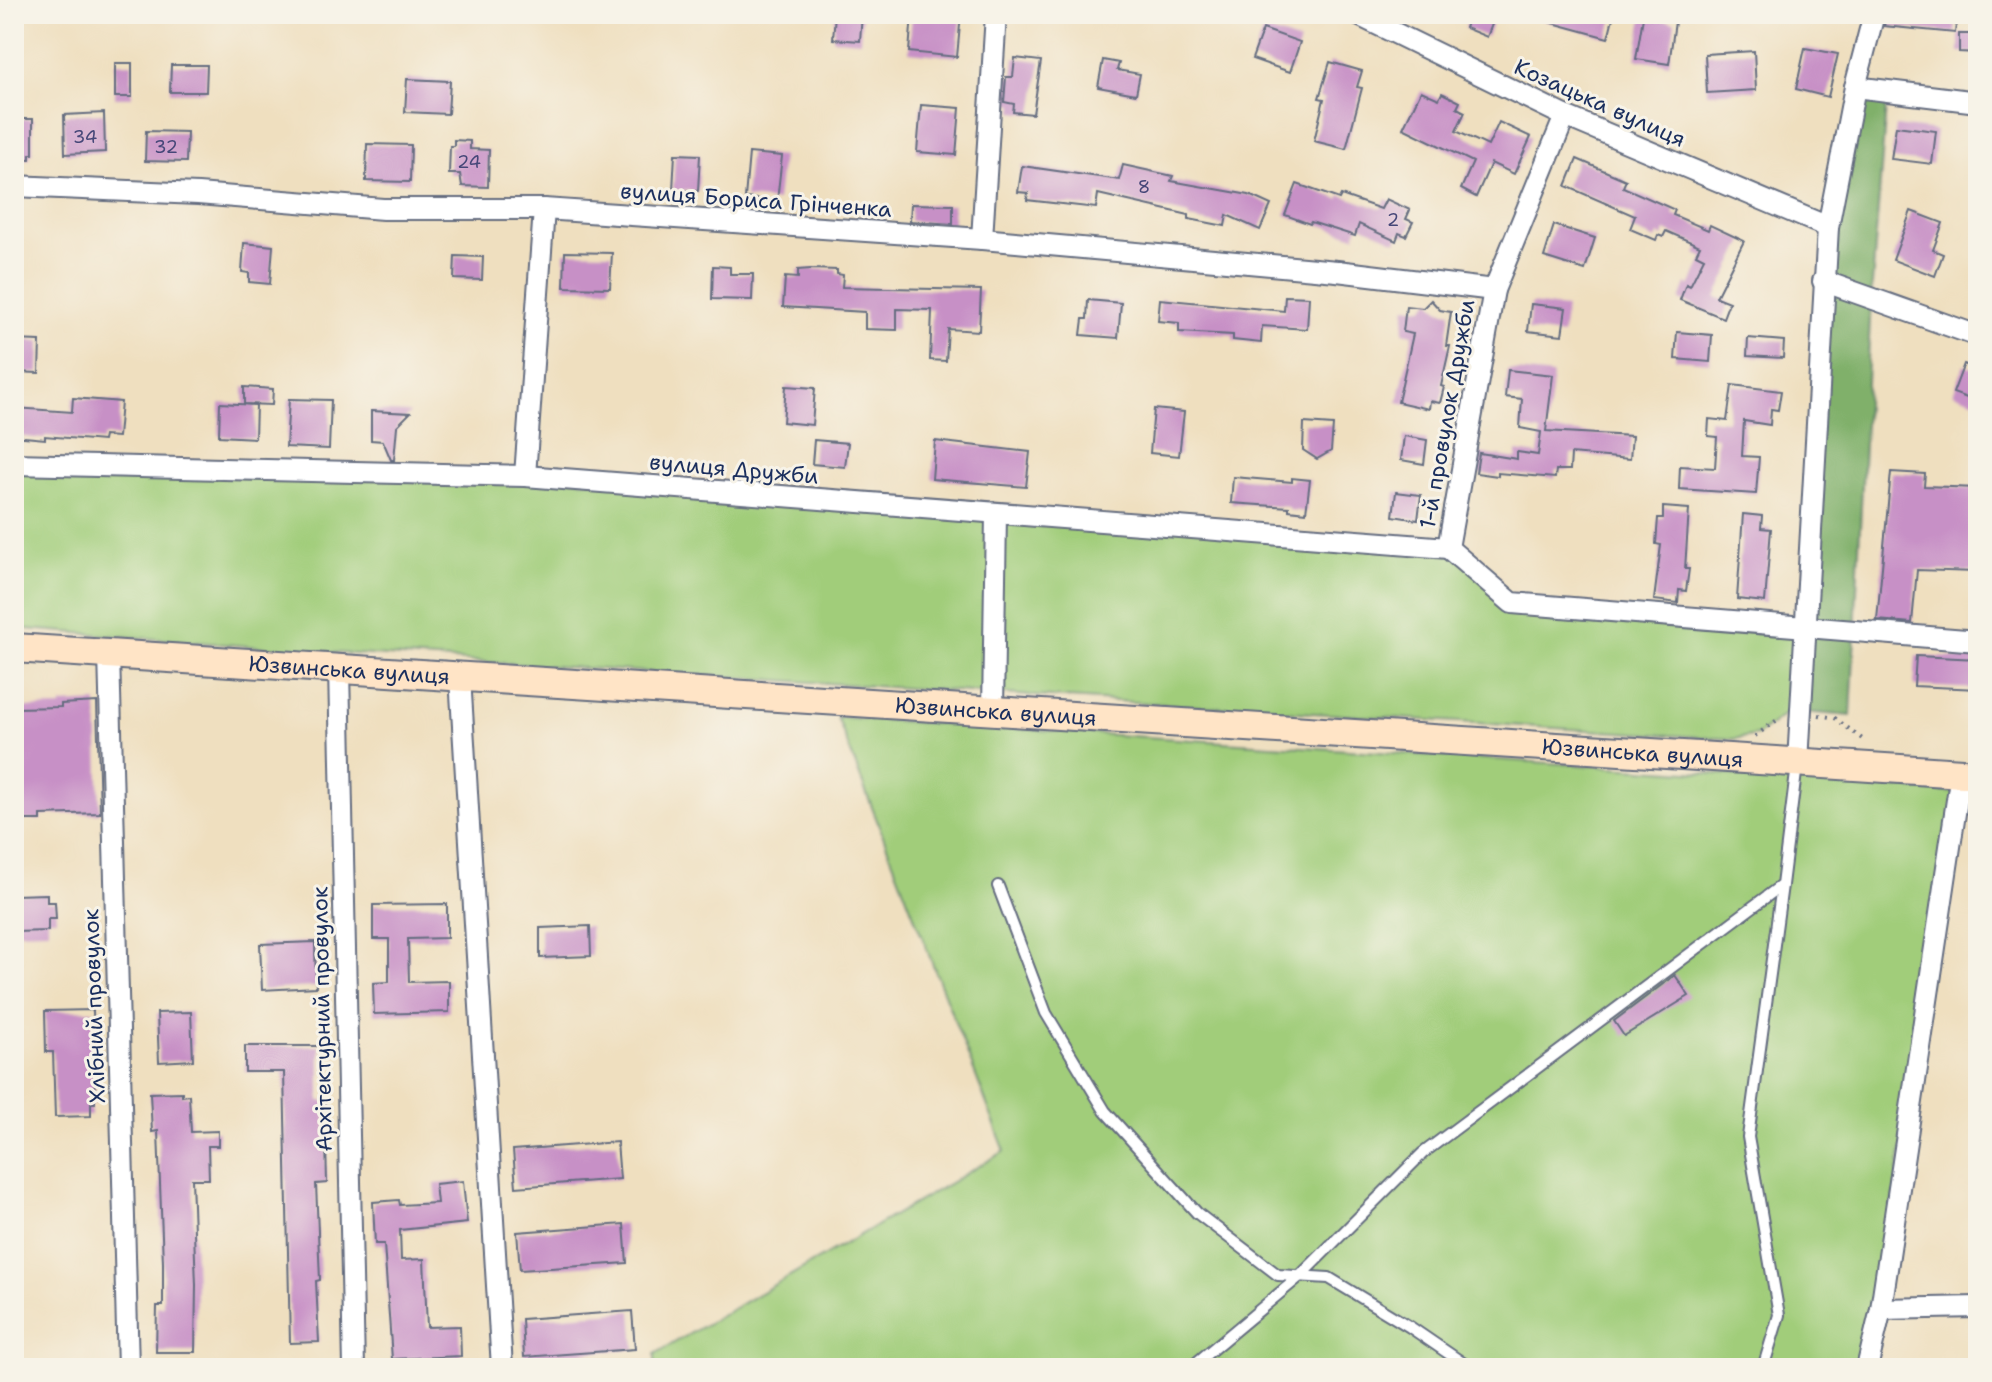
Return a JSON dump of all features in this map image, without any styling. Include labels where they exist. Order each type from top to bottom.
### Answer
[{"type":"main road","name":"Юзвинська вулиця","points":[[14,648],[1970,774]]},
{"type":"street","points":[[982,239],[996,14]]},
{"type":"street","name":"Козацька вулиця","points":[[1356,14],[1565,116],[1828,227]]},
{"type":"street","points":[[1798,763],[1828,227],[1855,87],[1874,14]]},
{"type":"street","points":[[1855,87],[1978,102]]},
{"type":"street","name":"1-й провулок Дружби","points":[[1565,116],[1494,290],[1448,548],[1512,603],[1978,641]]},
{"type":"street","name":"вулиця Бориса Грінченка","points":[[14,186],[198,194],[383,209],[544,209],[982,239],[1337,271],[1494,290]]},
{"type":"street","points":[[525,476],[544,209]]},
{"type":"street","points":[[1823,281],[1978,336]]},
{"type":"street","name":"вулиця Дружби","points":[[14,464],[525,476],[1448,548]]},
{"type":"street","points":[[993,710],[996,514]]},
{"type":"street","name":"Хлібний провулок","points":[[109,654],[128,1362]]},
{"type":"street","name":"Архітектурний провулок","points":[[339,669],[354,1368]]},
{"type":"street","points":[[460,677],[502,1368]]},
{"type":"street","points":[[1867,1368],[1881,1309],[1970,774]]},
{"type":"street","points":[[1881,1309],[1978,1307]]},
{"type":"street","points":[[108,1368],[128,1362]]},
{"type":"lane","points":[[1763,1368],[1779,1315],[1748,1137],[1798,763]]},
{"type":"lane","points":[[1190,1368],[1299,1277],[1423,1153],[1782,885]]},
{"type":"lane","points":[[998,886],[1046,1013],[1105,1111],[1197,1213],[1278,1275],[1329,1278],[1470,1368]]},
{"type":"green space","points":[[1855,87],[1887,93],[1871,298],[1851,716],[1802,712],[1823,281]]},
{"type":"green space","points":[[14,464],[525,476],[1448,548],[1512,603],[1805,627],[1802,712],[1786,713],[1758,735],[1733,739],[339,653],[14,628]]},
{"type":"green space","points":[[837,717],[1796,779],[1958,793],[1867,1368],[655,1368],[655,1354],[1005,1151]]},
{"type":"building","points":[[835,14],[862,14],[860,41],[833,39]]},
{"type":"building","points":[[912,14],[961,14],[957,57],[909,52]]},
{"type":"building","points":[[1470,14],[1496,14],[1487,37],[1465,28]]},
{"type":"building","points":[[1539,14],[1614,14],[1608,38],[1538,19]]},
{"type":"building","points":[[1887,14],[1957,14],[1955,33],[1884,26]]},
{"type":"building","points":[[1643,17],[1675,22],[1669,64],[1636,59]]},
{"type":"building","points":[[1263,29],[1300,42],[1290,72],[1252,59]]},
{"type":"building","points":[[1959,34],[1978,34],[1978,53],[1959,52]]},
{"type":"building","points":[[1805,48],[1838,54],[1828,97],[1796,89]]},
{"type":"building","points":[[1754,51],[1756,90],[1707,93],[1705,54]]},
{"type":"building","points":[[1015,58],[1041,61],[1033,114],[1013,112],[1014,104],[1004,102],[1006,77],[1013,77]]},
{"type":"building","points":[[1103,60],[1119,63],[1117,70],[1140,74],[1136,94],[1098,87]]},
{"type":"building","points":[[1330,62],[1362,71],[1357,87],[1362,88],[1346,149],[1314,141],[1324,99],[1319,98]]},
{"type":"building","points":[[115,63],[132,63],[132,97],[115,97]]},
{"type":"building","points":[[171,65],[207,65],[206,92],[170,92]]},
{"type":"building","points":[[407,79],[450,81],[448,114],[405,112]]},
{"type":"building","points":[[1421,91],[1439,99],[1442,93],[1460,102],[1457,108],[1465,112],[1456,131],[1488,146],[1499,122],[1531,137],[1514,174],[1491,163],[1476,197],[1461,189],[1473,162],[1403,128]]},
{"type":"building","points":[[921,105],[960,108],[956,155],[917,152]]},
{"type":"building","points":[[104,113],[105,152],[65,154],[64,115]]},
{"type":"building","points":[[14,119],[33,119],[33,154],[30,154],[30,159],[14,159]]},
{"type":"building","points":[[1896,126],[1936,131],[1932,164],[1891,159]]},
{"type":"building","points":[[146,131],[187,132],[186,162],[145,161]]},
{"type":"building","points":[[454,140],[470,141],[470,149],[489,150],[488,187],[462,186],[460,174],[449,174],[450,146],[454,146]]},
{"type":"building","points":[[367,144],[411,145],[410,182],[366,181]]},
{"type":"building","points":[[749,153],[782,156],[777,201],[745,198]]},
{"type":"building","points":[[675,154],[700,155],[698,191],[673,190]]},
{"type":"building","points":[[1577,159],[1626,180],[1623,187],[1675,210],[1673,215],[1708,230],[1710,225],[1744,241],[1716,297],[1729,302],[1723,318],[1680,300],[1686,284],[1690,286],[1704,258],[1696,254],[1700,246],[1666,231],[1663,237],[1658,235],[1656,240],[1630,229],[1635,216],[1566,186]]},
{"type":"building","points":[[1123,165],[1173,176],[1171,181],[1249,195],[1271,205],[1260,230],[1227,215],[1225,226],[1098,194],[1096,208],[1027,200],[1028,193],[1018,192],[1022,166],[1119,180]]},
{"type":"building","points":[[1297,184],[1381,209],[1386,199],[1410,210],[1406,219],[1413,222],[1406,236],[1399,233],[1396,241],[1359,224],[1355,236],[1310,224],[1285,215]]},
{"type":"building","points":[[911,204],[953,205],[953,224],[910,221]]},
{"type":"building","points":[[1911,211],[1943,223],[1933,250],[1943,254],[1935,276],[1893,260]]},
{"type":"building","points":[[1554,225],[1595,238],[1585,270],[1544,257]]},
{"type":"building","points":[[244,243],[273,246],[270,284],[249,282],[249,273],[242,272]]},
{"type":"building","points":[[565,252],[612,253],[610,288],[564,287]]},
{"type":"building","points":[[455,256],[483,257],[482,280],[454,279]]},
{"type":"building","points":[[713,266],[730,267],[730,274],[753,274],[752,300],[712,299]]},
{"type":"building","points":[[798,270],[837,270],[837,274],[843,275],[842,287],[981,290],[979,331],[948,329],[946,361],[930,360],[932,310],[897,309],[897,330],[865,329],[865,312],[783,307],[785,277],[798,278]]},
{"type":"building","points":[[1285,296],[1309,297],[1307,329],[1262,326],[1261,343],[1233,340],[1233,335],[1179,332],[1179,323],[1158,321],[1160,299],[1284,311]]},
{"type":"building","points":[[1088,300],[1121,303],[1118,338],[1081,335],[1083,319],[1087,319]]},
{"type":"building","points":[[1431,300],[1440,310],[1451,312],[1446,346],[1450,346],[1441,386],[1444,387],[1440,403],[1430,401],[1429,409],[1398,402],[1413,334],[1403,332],[1406,306],[1423,308]]},
{"type":"building","points":[[1531,304],[1566,308],[1562,335],[1528,331]]},
{"type":"building","points":[[1677,332],[1712,335],[1710,362],[1675,359]]},
{"type":"building","points":[[1748,338],[1784,341],[1783,358],[1747,356]]},
{"type":"building","points":[[14,340],[40,341],[39,373],[14,372]]},
{"type":"building","points":[[1964,364],[1978,370],[1978,402],[1953,393]]},
{"type":"building","points":[[1508,370],[1553,375],[1546,431],[1632,436],[1630,459],[1571,454],[1570,470],[1556,470],[1555,478],[1476,473],[1479,453],[1517,459],[1517,452],[1538,455],[1541,432],[1520,428],[1522,399],[1505,397]]},
{"type":"building","points":[[1732,385],[1781,391],[1778,410],[1771,409],[1770,425],[1744,421],[1742,456],[1759,457],[1756,494],[1679,489],[1680,466],[1715,468],[1717,437],[1708,436],[1709,419],[1727,421]]},
{"type":"building","points":[[786,386],[815,388],[812,425],[783,422]]},
{"type":"building","points":[[244,387],[273,389],[272,405],[244,404]]},
{"type":"building","points":[[73,398],[121,402],[118,437],[104,436],[103,441],[14,436],[15,408],[72,412]]},
{"type":"building","points":[[289,399],[331,400],[329,449],[286,447]]},
{"type":"building","points":[[220,403],[256,405],[255,438],[219,436]]},
{"type":"building","points":[[1154,409],[1184,412],[1179,456],[1150,453]]},
{"type":"building","points":[[371,411],[410,413],[397,426],[394,460],[391,460],[383,441],[371,440]]},
{"type":"building","points":[[1304,423],[1333,425],[1331,451],[1317,459],[1303,450]]},
{"type":"building","points":[[1404,436],[1427,440],[1424,464],[1401,460]]},
{"type":"building","points":[[814,440],[848,443],[845,467],[812,464]]},
{"type":"building","points":[[935,441],[1030,452],[1026,487],[932,479]]},
{"type":"building","points":[[1891,472],[1925,474],[1924,486],[1978,488],[1976,572],[1917,570],[1912,623],[1877,620]]},
{"type":"building","points":[[1233,477],[1292,482],[1292,478],[1310,480],[1306,512],[1289,510],[1289,507],[1231,503]]},
{"type":"building","points":[[1396,492],[1421,495],[1418,520],[1393,516]]},
{"type":"building","points":[[1663,507],[1689,509],[1685,569],[1689,569],[1686,591],[1679,590],[1678,603],[1654,600],[1661,545],[1656,544],[1658,518],[1663,518]]},
{"type":"building","points":[[1743,514],[1762,516],[1761,528],[1771,529],[1765,602],[1737,599]]},
{"type":"building","points":[[1916,656],[1978,659],[1978,689],[1914,686]]},
{"type":"building","points":[[97,702],[100,813],[41,815],[41,820],[14,820],[14,708]]},
{"type":"building","points":[[47,894],[47,902],[55,902],[56,919],[48,919],[48,931],[14,932],[14,895]]},
{"type":"building","points":[[447,904],[447,938],[408,939],[409,982],[449,981],[449,1012],[374,1014],[373,983],[389,982],[389,939],[373,939],[373,905]]},
{"type":"building","points":[[590,926],[591,956],[540,958],[540,928]]},
{"type":"building","points":[[315,942],[316,987],[262,990],[260,944]]},
{"type":"building","points":[[1675,975],[1689,996],[1624,1036],[1614,1021]]},
{"type":"building","points":[[93,1010],[95,1103],[91,1103],[91,1116],[55,1117],[53,1052],[46,1052],[45,1011]]},
{"type":"building","points":[[191,1012],[193,1060],[159,1062],[157,1013]]},
{"type":"building","points":[[245,1046],[320,1046],[320,1101],[325,1101],[327,1183],[316,1184],[319,1342],[290,1343],[284,1072],[245,1072]]},
{"type":"building","points":[[182,1092],[182,1096],[189,1095],[191,1132],[218,1131],[218,1146],[208,1146],[209,1179],[192,1179],[195,1352],[156,1352],[157,1306],[163,1306],[163,1263],[158,1131],[152,1132],[150,1093]]},
{"type":"building","points":[[617,1142],[620,1179],[516,1187],[513,1150]]},
{"type":"building","points":[[463,1181],[467,1223],[400,1230],[401,1260],[424,1259],[427,1327],[460,1326],[461,1356],[392,1359],[384,1244],[375,1244],[373,1202],[399,1200],[400,1205],[437,1203],[435,1184]]},
{"type":"building","points":[[624,1224],[627,1263],[520,1270],[517,1232]]},
{"type":"building","points":[[632,1311],[635,1349],[524,1357],[522,1319]]}]
